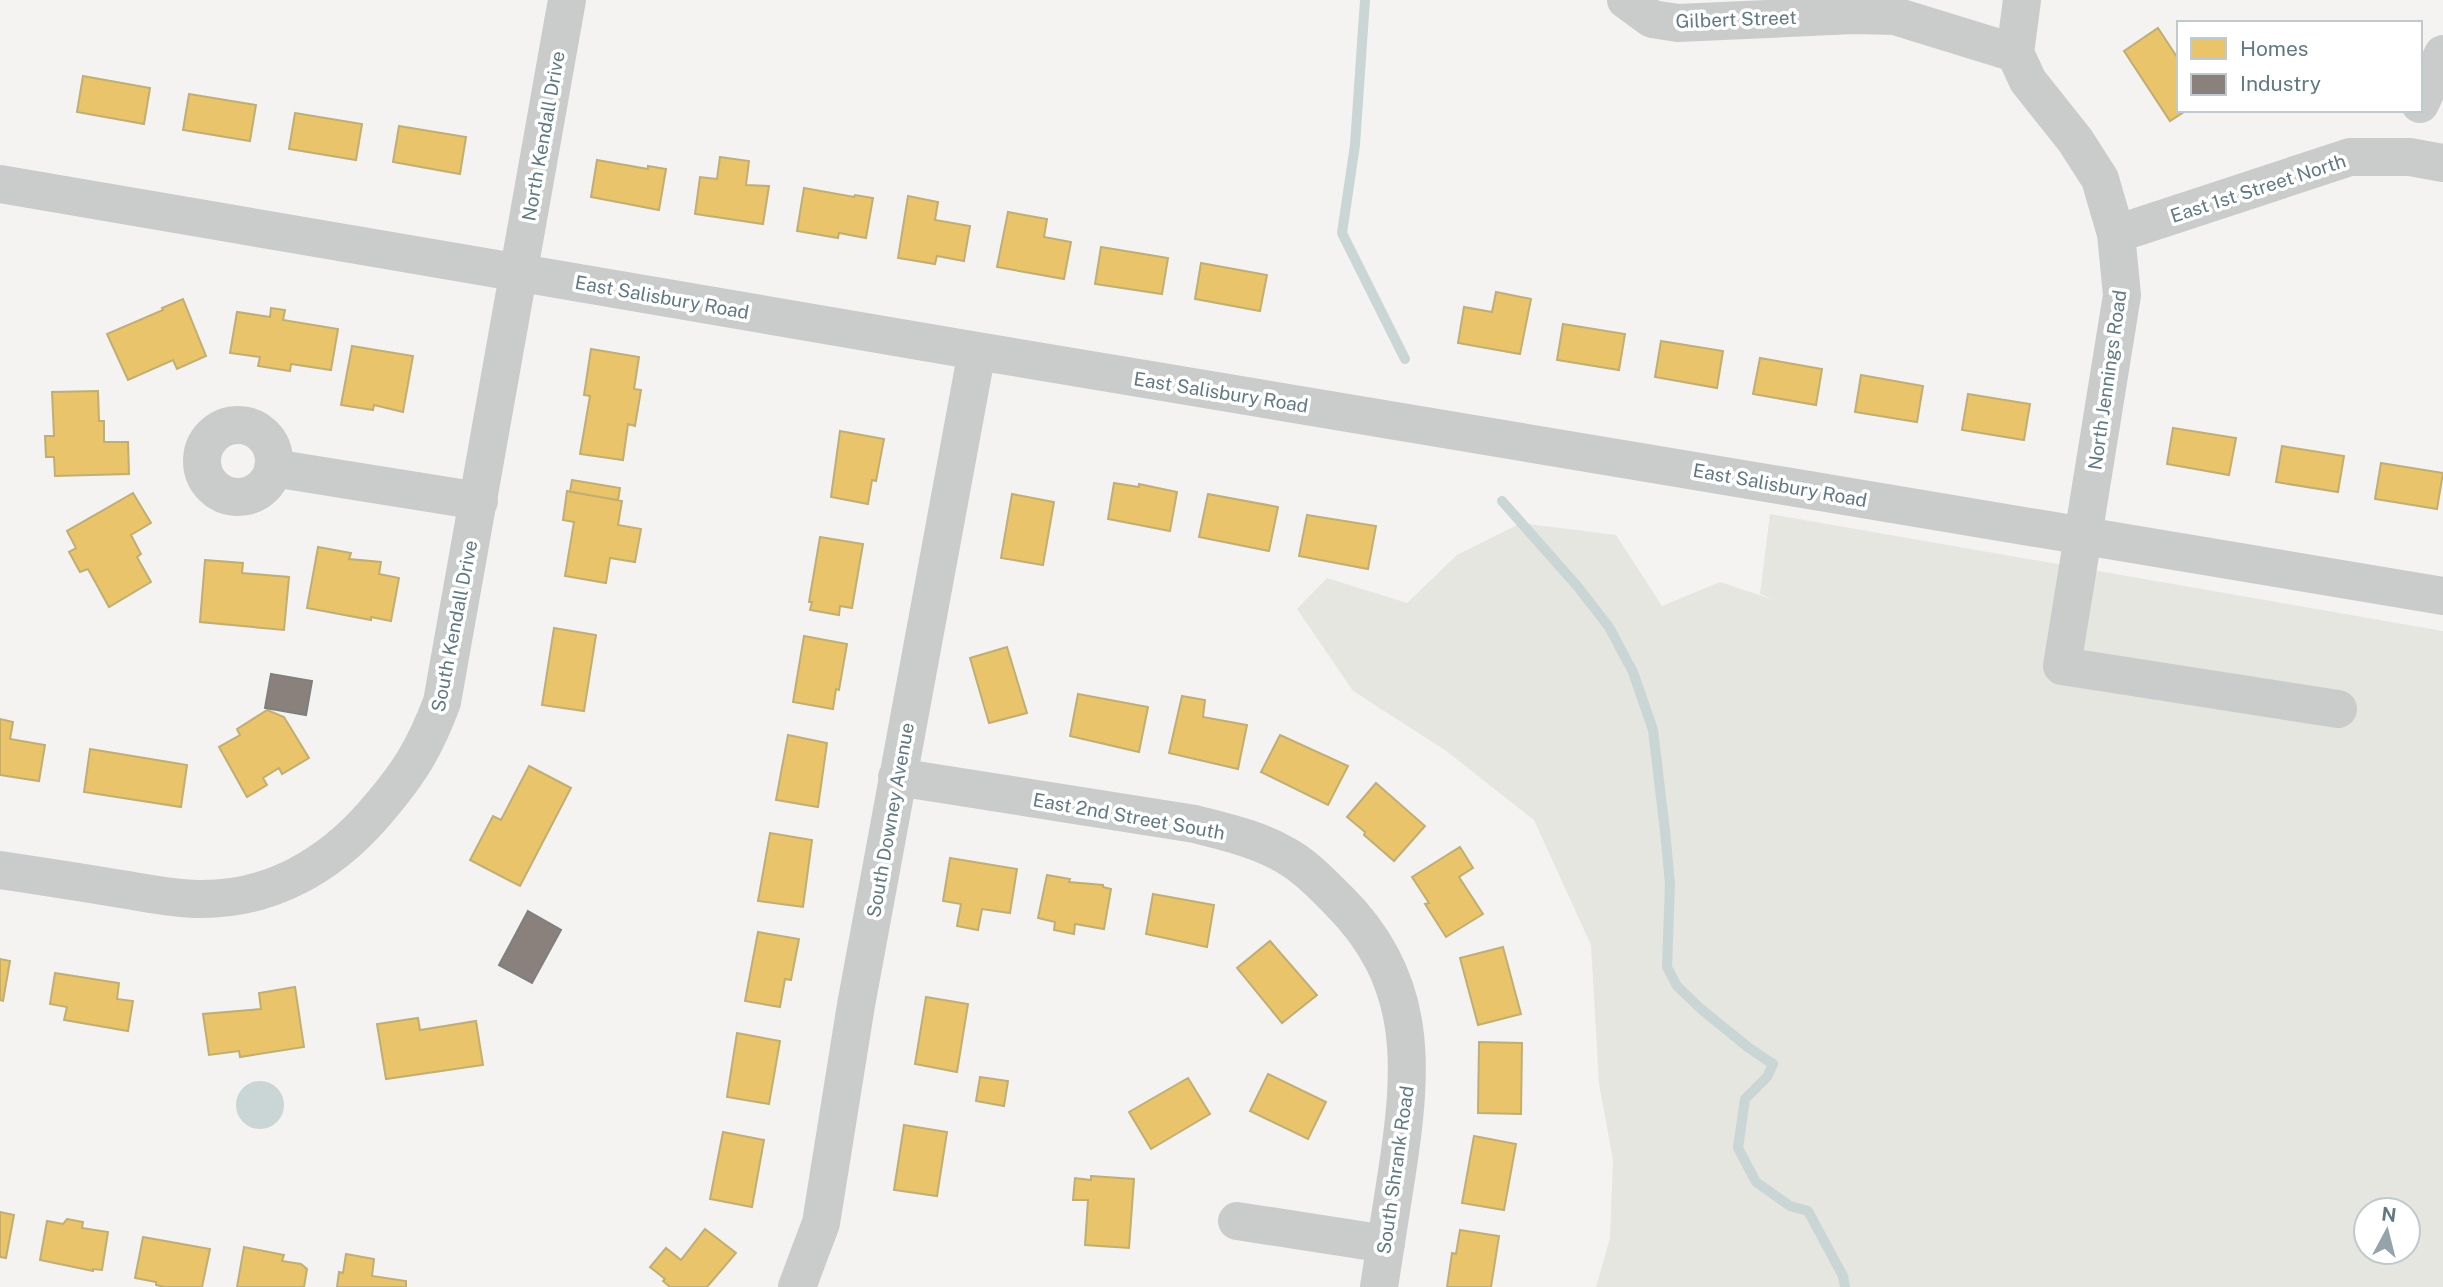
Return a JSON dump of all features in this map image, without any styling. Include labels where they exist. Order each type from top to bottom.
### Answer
[{"type":"street","name":"North Kendall Drive","points":[[519,272],[567,0]]},
{"type":"street","name":"Gilbert Street","points":[[1626,0],[1652,19],[1678,23],[1854,15],[1895,16],[2015,53]]},
{"type":"street","points":[[2015,53],[2022,0]]},
{"type":"street","name":"North Jennings Road","points":[[2015,53],[2028,81],[2076,140],[2100,179],[2116,234],[2122,295],[2062,666],[2338,709]]},
{"type":"street","points":[[2422,100],[2443,54]]},
{"type":"street","points":[[2417,112],[2427,160]]},
{"type":"street","name":"East 1st Street North","points":[[2116,234],[2350,157],[2427,160]]},
{"type":"street","name":"East Salisbury Road","points":[[0,184],[977,351],[2443,596]]},
{"type":"street","name":"South Kendall Drive","points":[[0,870],[171,897],[200,899],[245,896],[279,886],[320,864],[358,833],[412,767],[428,740],[442,702],[519,272]]},
{"type":"street","name":"South Downey Avenue","points":[[797,1287],[821,1223],[856,1005],[977,351]]},
{"type":"street","points":[[273,468],[479,501]]},
{"type":"street","name":"East 2nd Street South","points":[[897,777],[1195,824],[1242,837],[1285,855],[1317,878],[1368,934]]},
{"type":"street","name":"South Shrank Road","points":[[1368,934],[1399,999],[1408,1070],[1406,1111],[1379,1287]]},
{"type":"street","points":[[1237,1221],[1386,1244]]},
{"type":"shaded area","points":[[1770,514],[2443,631],[2443,1287],[1596,1287],[1610,1238],[1613,1160],[1599,1084],[1591,945],[1534,820],[1445,750],[1353,691],[1297,609],[1327,578],[1407,603],[1457,555],[1521,523],[1616,535],[1662,606],[1720,582],[1774,600],[1760,594]]},
{"type":"shaded area","points":[[260,1081],[277,1088],[284,1105],[277,1122],[260,1129],[243,1122],[236,1105],[243,1088]]},
{"type":"building: Homes","points":[[2158,28],[2177,57],[2177,112],[2184,112],[2170,121],[2124,51]]},
{"type":"building: Homes","points":[[83,76],[150,88],[144,124],[77,112]]},
{"type":"building: Homes","points":[[189,94],[256,105],[250,141],[183,130]]},
{"type":"building: Homes","points":[[295,113],[362,124],[356,160],[289,149]]},
{"type":"building: Homes","points":[[399,126],[466,137],[460,174],[393,162]]},
{"type":"building: Homes","points":[[720,157],[749,161],[746,185],[769,186],[763,224],[695,214],[700,177],[717,179]]},
{"type":"building: Homes","points":[[597,160],[648,169],[648,166],[666,169],[659,210],[591,197]]},
{"type":"building: Homes","points":[[804,188],[873,198],[866,238],[839,233],[838,238],[797,231]]},
{"type":"building: Homes","points":[[908,196],[938,202],[935,220],[970,226],[964,261],[937,256],[935,264],[898,258]]},
{"type":"building: Homes","points":[[1008,212],[1047,219],[1044,237],[1071,242],[1064,279],[997,267]]},
{"type":"building: Homes","points":[[1101,247],[1168,258],[1162,294],[1095,284]]},
{"type":"building: Homes","points":[[1201,263],[1267,275],[1260,311],[1195,299]]},
{"type":"building: Homes","points":[[1496,292],[1531,299],[1520,354],[1458,343],[1464,307],[1492,312]]},
{"type":"building: Homes","points":[[183,299],[206,356],[177,369],[173,360],[128,380],[107,334]]},
{"type":"building: Homes","points":[[271,308],[285,310],[283,320],[338,329],[331,370],[291,364],[290,371],[258,366],[260,357],[230,353],[237,312],[270,317]]},
{"type":"building: Homes","points":[[1563,324],[1625,334],[1619,370],[1557,360]]},
{"type":"building: Homes","points":[[1661,341],[1723,351],[1717,388],[1655,377]]},
{"type":"building: Homes","points":[[352,346],[413,356],[403,412],[374,405],[373,410],[341,405]]},
{"type":"building: Homes","points":[[591,349],[639,357],[634,389],[641,390],[635,426],[628,424],[623,460],[580,454],[590,396],[584,395]]},
{"type":"building: Homes","points":[[1760,358],[1822,369],[1816,405],[1753,394]]},
{"type":"building: Homes","points":[[1861,375],[1923,386],[1917,422],[1855,412]]},
{"type":"building: Homes","points":[[98,391],[99,421],[104,421],[104,442],[128,442],[129,474],[55,476],[54,457],[46,457],[45,436],[54,436],[52,392]]},
{"type":"building: Homes","points":[[1968,394],[2030,404],[2024,440],[1962,430]]},
{"type":"building: Homes","points":[[2173,428],[2236,438],[2229,475],[2167,464]]},
{"type":"building: Homes","points":[[840,431],[884,439],[876,481],[872,480],[868,504],[831,497]]},
{"type":"building: Homes","points":[[2282,446],[2344,456],[2338,492],[2276,482]]},
{"type":"building: Homes","points":[[2381,463],[2443,473],[2437,509],[2375,499]]},
{"type":"building: Homes","points":[[572,480],[620,488],[618,500],[570,492]]},
{"type":"building: Homes","points":[[1114,483],[1139,487],[1139,484],[1177,492],[1170,531],[1108,519]]},
{"type":"building: Homes","points":[[567,491],[622,501],[618,525],[641,529],[635,562],[610,558],[606,583],[565,576],[574,522],[563,520]]},
{"type":"building: Homes","points":[[133,493],[151,523],[131,535],[141,554],[137,557],[151,582],[109,607],[88,569],[80,572],[69,552],[76,548],[67,531]]},
{"type":"building: Homes","points":[[1012,494],[1054,502],[1043,565],[1001,558]]},
{"type":"building: Homes","points":[[1208,494],[1278,507],[1269,551],[1199,537]]},
{"type":"building: Homes","points":[[1307,515],[1376,526],[1368,569],[1299,556]]},
{"type":"building: Homes","points":[[820,537],[863,544],[852,608],[840,606],[839,615],[810,610]]},
{"type":"building: Homes","points":[[318,547],[351,553],[349,559],[381,562],[379,574],[399,578],[391,621],[307,608]]},
{"type":"building: Homes","points":[[205,560],[243,563],[242,573],[289,577],[284,630],[200,622]]},
{"type":"building: Homes","points":[[554,628],[596,635],[584,711],[542,705]]},
{"type":"building: Homes","points":[[804,636],[847,644],[833,709],[793,702]]},
{"type":"building: Homes","points":[[1007,647],[1027,713],[989,723],[970,658]]},
{"type":"building: Homes","points":[[1078,694],[1148,707],[1139,752],[1070,736]]},
{"type":"building: Homes","points":[[1182,696],[1205,700],[1203,717],[1247,725],[1238,769],[1169,753]]},
{"type":"building: Homes","points":[[267,710],[284,717],[309,758],[282,774],[279,768],[263,778],[267,785],[247,797],[219,747],[240,735],[237,729]]},
{"type":"building: Homes","points":[[0,719],[13,722],[10,739],[45,745],[39,781],[0,775]]},
{"type":"building: Homes","points":[[788,735],[827,743],[818,807],[776,800]]},
{"type":"building: Homes","points":[[1280,735],[1348,766],[1328,805],[1261,772]]},
{"type":"building: Homes","points":[[90,749],[187,765],[181,807],[84,792]]},
{"type":"building: Homes","points":[[529,766],[571,788],[520,886],[470,860],[493,816],[501,820]]},
{"type":"building: Homes","points":[[1376,783],[1425,826],[1394,861],[1347,817]]},
{"type":"building: Homes","points":[[770,833],[812,840],[803,907],[758,901]]},
{"type":"building: Homes","points":[[1460,847],[1473,868],[1459,877],[1483,914],[1446,937],[1412,877]]},
{"type":"building: Homes","points":[[950,858],[1017,869],[1010,913],[982,909],[978,930],[957,926],[961,904],[943,901]]},
{"type":"building: Homes","points":[[1047,875],[1070,879],[1069,882],[1103,885],[1111,889],[1104,929],[1075,924],[1074,934],[1054,930],[1055,922],[1038,918]]},
{"type":"building: Homes","points":[[1153,894],[1214,905],[1207,947],[1146,934]]},
{"type":"building: Homes","points":[[758,932],[799,939],[791,980],[785,979],[780,1007],[745,1001]]},
{"type":"building: Homes","points":[[1270,941],[1317,995],[1282,1023],[1237,968]]},
{"type":"building: Homes","points":[[1503,947],[1521,1014],[1478,1025],[1460,958]]},
{"type":"building: Homes","points":[[0,959],[10,961],[3,1001],[0,1000]]},
{"type":"building: Homes","points":[[55,973],[119,983],[117,999],[133,1001],[128,1031],[64,1020],[67,1007],[50,1004]]},
{"type":"building: Homes","points":[[295,987],[304,1047],[240,1057],[239,1051],[209,1055],[203,1014],[261,1009],[259,993]]},
{"type":"building: Homes","points":[[926,997],[968,1004],[957,1072],[915,1064]]},
{"type":"building: Homes","points":[[418,1018],[420,1030],[476,1021],[483,1065],[386,1079],[377,1024]]},
{"type":"building: Homes","points":[[737,1033],[780,1041],[769,1104],[727,1097]]},
{"type":"building: Homes","points":[[1479,1042],[1522,1043],[1521,1114],[1478,1113]]},
{"type":"building: Homes","points":[[1268,1074],[1326,1102],[1308,1139],[1250,1111]]},
{"type":"building: Homes","points":[[980,1077],[1008,1081],[1004,1106],[976,1101]]},
{"type":"building: Homes","points":[[1188,1078],[1210,1114],[1151,1149],[1129,1112]]},
{"type":"building: Homes","points":[[904,1125],[947,1132],[937,1196],[894,1190]]},
{"type":"building: Homes","points":[[723,1132],[764,1140],[752,1207],[710,1199]]},
{"type":"building: Homes","points":[[1474,1136],[1516,1144],[1504,1210],[1462,1203]]},
{"type":"building: Homes","points":[[1091,1176],[1134,1179],[1129,1248],[1085,1245],[1088,1200],[1073,1200],[1075,1178],[1091,1180]]},
{"type":"building: Homes","points":[[0,1212],[14,1215],[6,1258],[0,1257]]},
{"type":"building: Homes","points":[[67,1219],[83,1222],[82,1228],[108,1232],[102,1270],[93,1271],[40,1260],[47,1221],[63,1224]]},
{"type":"building: Homes","points":[[705,1229],[736,1253],[707,1287],[670,1287],[663,1281],[665,1279],[650,1267],[666,1248],[681,1260]]},
{"type":"building: Homes","points":[[1460,1230],[1499,1236],[1491,1287],[1447,1287],[1452,1253],[1456,1254]]},
{"type":"building: Homes","points":[[143,1237],[210,1249],[202,1287],[164,1287],[156,1285],[156,1282],[135,1278]]},
{"type":"building: Homes","points":[[244,1247],[284,1255],[282,1261],[301,1264],[307,1269],[304,1287],[237,1287]]},
{"type":"building: Homes","points":[[346,1254],[374,1259],[372,1276],[406,1281],[406,1287],[337,1287],[339,1272],[343,1273]]},
{"type":"building: Industry","points":[[271,674],[312,681],[306,715],[265,708]]},
{"type":"building: Industry","points":[[528,911],[561,930],[532,983],[499,965]]},
{"type":"waterway","points":[[1365,0],[1355,145],[1342,233],[1405,359]]},
{"type":"waterway","points":[[1502,501],[1578,587],[1609,627],[1633,672],[1653,730],[1665,831],[1670,884],[1667,967],[1677,986],[1701,1009],[1773,1064],[1767,1077],[1745,1099],[1738,1148],[1756,1182],[1790,1206],[1808,1211],[1843,1276],[1845,1287]]}]
